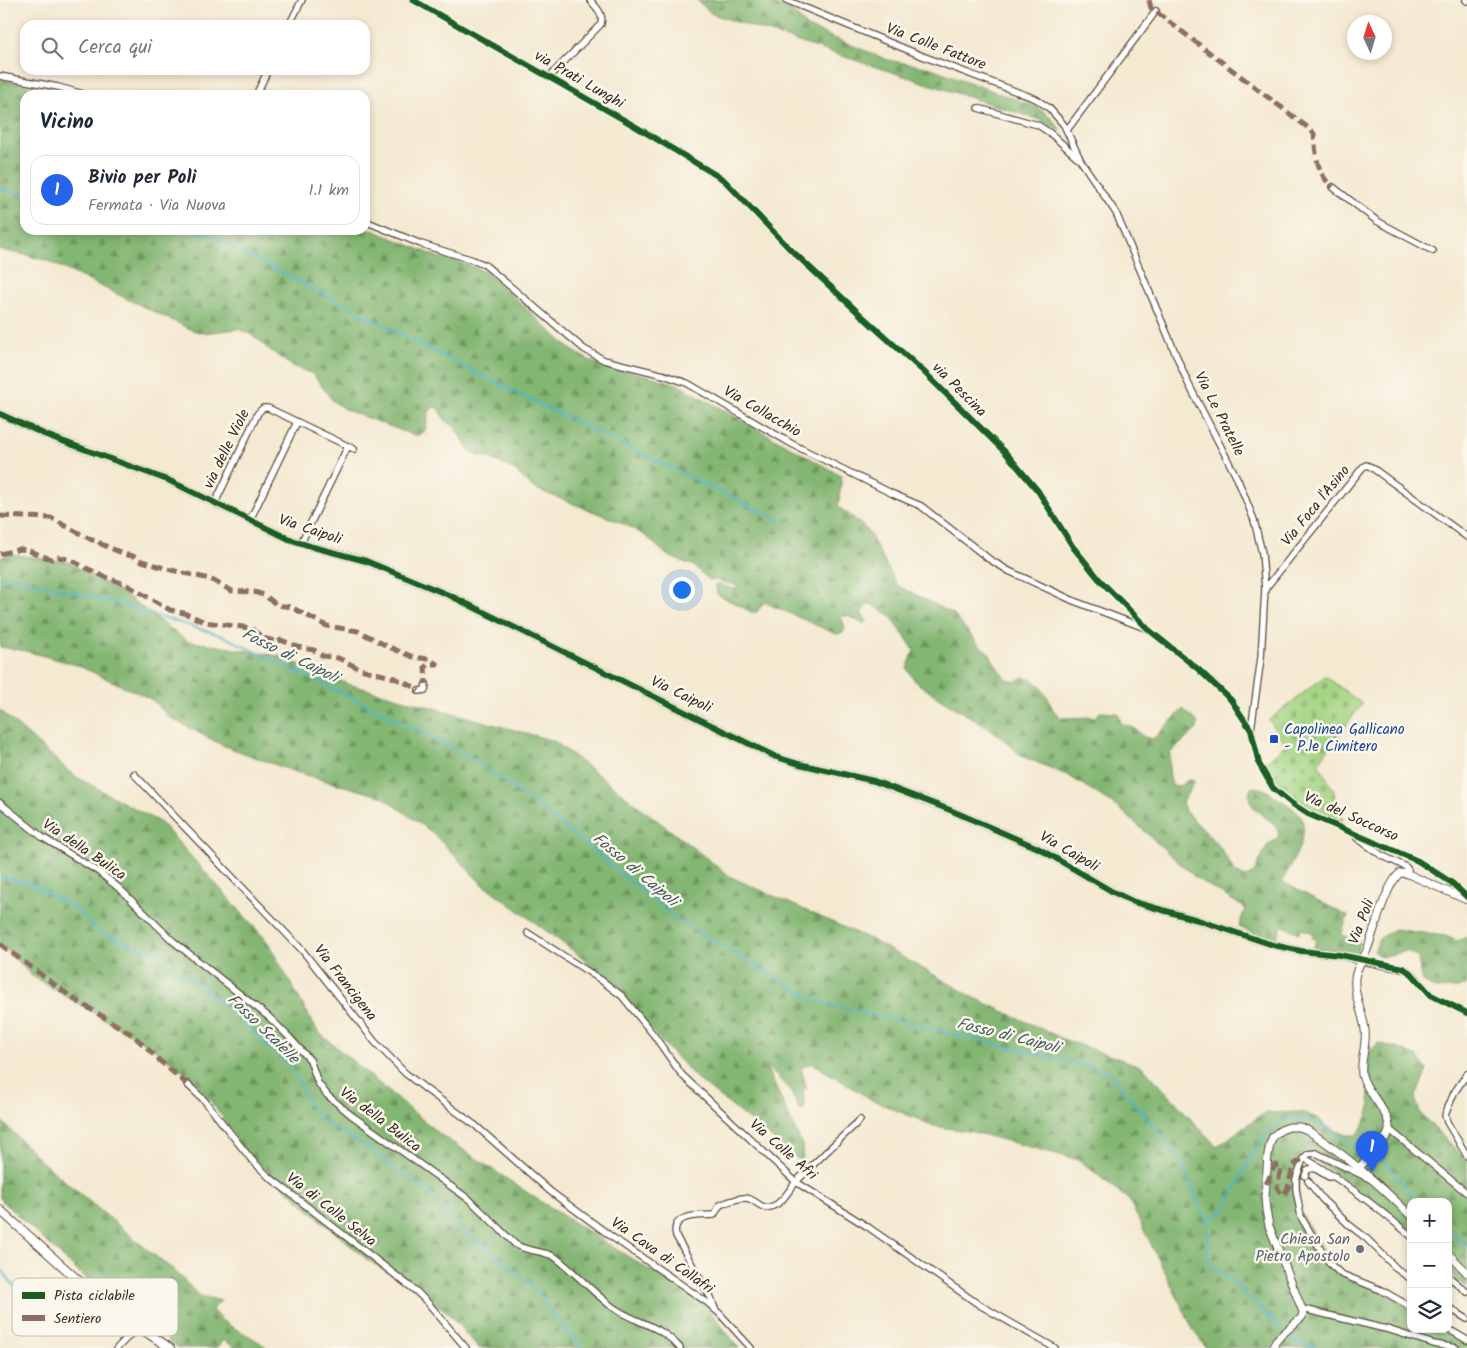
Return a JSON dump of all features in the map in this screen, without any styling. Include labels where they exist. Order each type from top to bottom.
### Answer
[{"type":"main road","points":[[0,1210],[76,1278]]},
{"type":"main road","points":[[152,1336],[170,1348]]},
{"type":"street","points":[[292,20],[302,0]]},
{"type":"street","name":"via Prati Lunghi","points":[[413,0],[712,171],[730,186]]},
{"type":"street","points":[[548,77],[601,24],[602,16],[590,0]]},
{"type":"street","name":"Via Colle Fattore","points":[[786,0],[925,57],[1036,99],[1054,113],[1067,130]]},
{"type":"street","points":[[1067,130],[1156,11]]},
{"type":"street","points":[[258,90],[266,75]]},
{"type":"street","points":[[0,76],[68,90]]},
{"type":"street","points":[[978,108],[1038,125],[1079,158]]},
{"type":"street","name":"Via Le Pratelle","points":[[1067,130],[1079,158],[1116,213],[1188,383],[1238,480],[1259,537],[1265,590],[1262,658],[1251,730]]},
{"type":"street","name":"via Pescina","points":[[730,186],[796,254],[923,371],[1008,456],[1038,491],[1083,560],[1112,593],[1149,630]]},
{"type":"street","points":[[1333,187],[1366,214],[1383,225],[1433,250]]},
{"type":"street","name":"Via Collacchio","points":[[370,223],[429,247],[485,264],[594,355],[606,361],[664,375],[686,383],[792,444],[918,505],[1009,571],[1068,598],[1149,630]]},
{"type":"street","name":"via delle Viole","points":[[215,503],[258,413],[263,408],[268,408],[297,422]]},
{"type":"street","name":"Via Caipoli","points":[[0,414],[46,435],[156,476],[301,543],[361,559],[451,596],[779,758],[798,764],[858,776],[880,783],[1026,842],[1128,900],[1193,918],[1273,945],[1362,961]]},
{"type":"street","points":[[250,520],[297,422],[354,450]]},
{"type":"street","points":[[301,543],[348,446]]},
{"type":"street","name":"Via Foca l'Asino","points":[[1265,590],[1366,465],[1371,466],[1467,537]]},
{"type":"street","name":"Via del Soccorso","points":[[1149,630],[1198,669],[1235,704],[1251,730],[1259,764],[1273,788],[1304,812],[1351,834],[1415,860],[1452,883],[1467,899]]},
{"type":"street","points":[[419,691],[425,690],[426,684]]},
{"type":"street","name":"Via Francigena","points":[[134,774],[302,950],[391,1060],[427,1090],[476,1126],[551,1192]]},
{"type":"street","name":"Via della Bulica","points":[[0,803],[42,837],[112,882],[174,941],[272,1020],[308,1057],[318,1083],[325,1093],[351,1115],[470,1200],[515,1244],[524,1249],[555,1257],[614,1307],[626,1315],[662,1331],[680,1348]]},
{"type":"street","points":[[1351,834],[1381,855],[1406,867],[1408,874],[1467,899]]},
{"type":"street","name":"Via Poli","points":[[1388,1133],[1388,1120],[1362,1076],[1365,1031],[1355,982],[1356,972],[1395,878],[1400,874],[1408,874]]},
{"type":"street","name":"Via Colle Afri","points":[[528,933],[622,996],[653,1034],[682,1075],[796,1182],[868,1227],[978,1304],[1055,1348]]},
{"type":"street","points":[[1362,961],[1407,970],[1414,975],[1431,995],[1467,1013]]},
{"type":"street","points":[[1467,1074],[1454,1093],[1445,1115],[1447,1122],[1467,1156]]},
{"type":"street","name":"Via di Colle Selva","points":[[187,1084],[204,1100],[264,1172],[419,1294],[466,1348]]},
{"type":"street","points":[[715,1309],[712,1300],[676,1236],[675,1229],[677,1224],[689,1216],[714,1215],[720,1205],[744,1198],[751,1199],[763,1207],[772,1207],[860,1120]]},
{"type":"street","points":[[1273,1348],[1276,1340],[1302,1317],[1303,1309],[1272,1235],[1267,1218],[1265,1197],[1271,1140],[1281,1130],[1289,1127],[1303,1128],[1328,1144],[1359,1168],[1407,1212]]},
{"type":"street","points":[[1359,1168],[1388,1133],[1467,1193]]},
{"type":"street","points":[[1374,1181],[1316,1153],[1308,1154],[1298,1170],[1296,1179],[1299,1210],[1301,1217],[1328,1262],[1341,1274],[1381,1290],[1407,1305]]},
{"type":"street","points":[[1304,1158],[1335,1176],[1407,1233]]},
{"type":"street","points":[[1335,1176],[1330,1177],[1318,1169],[1307,1170],[1307,1179],[1322,1199],[1407,1276]]},
{"type":"street","name":"Via Cava di Collafri","points":[[551,1192],[715,1309],[751,1348]]},
{"type":"street","points":[[1452,1257],[1467,1273]]},
{"type":"street","points":[[1452,1279],[1467,1292]]},
{"type":"street","points":[[1303,1309],[1390,1330],[1434,1344],[1456,1348]]},
{"type":"street","points":[[1452,1310],[1467,1319]]},
{"type":"street","points":[[1452,1331],[1467,1340]]},
{"type":"street","points":[[117,1348],[129,1336]]},
{"type":"green space","points":[[697,0],[766,0],[793,12],[807,27],[888,60],[931,68],[1036,107],[1053,120],[1060,131],[1043,121],[712,14]]},
{"type":"green space","points":[[0,79],[48,90],[20,90],[20,235],[370,235],[370,229],[438,257],[472,266],[487,273],[569,348],[585,358],[597,364],[677,384],[842,476],[838,507],[868,531],[897,585],[953,614],[980,646],[988,652],[999,670],[1008,679],[1014,682],[1023,677],[1038,684],[1048,697],[1053,709],[1061,718],[1095,717],[1100,712],[1118,713],[1121,723],[1135,729],[1144,737],[1153,739],[1183,709],[1198,723],[1197,729],[1171,752],[1169,763],[1172,785],[1175,787],[1182,785],[1189,779],[1194,781],[1182,802],[1185,811],[1220,847],[1235,872],[1246,877],[1254,873],[1267,846],[1278,838],[1278,831],[1274,825],[1251,804],[1249,797],[1251,788],[1258,787],[1264,790],[1296,811],[1302,820],[1302,838],[1282,882],[1348,916],[1341,935],[1360,942],[1356,954],[1314,948],[1316,940],[1312,938],[1314,933],[1301,929],[1299,933],[1282,925],[1275,942],[1239,927],[1245,908],[1196,878],[1121,810],[1069,776],[1022,756],[996,733],[916,682],[907,669],[914,650],[890,615],[869,603],[861,613],[867,621],[864,624],[848,616],[842,616],[845,626],[844,631],[836,634],[764,602],[757,612],[751,612],[717,594],[716,584],[734,589],[737,589],[737,586],[709,580],[694,566],[668,556],[647,537],[630,527],[533,488],[514,470],[469,450],[454,426],[445,420],[437,407],[433,407],[429,412],[425,431],[419,435],[413,435],[344,409],[332,400],[313,374],[292,366],[248,333],[238,329],[203,333],[192,330],[48,261],[0,250]]},
{"type":"green space","points":[[10,554],[68,562],[127,596],[187,641],[279,656],[348,684],[554,741],[731,877],[872,940],[973,997],[1065,1040],[1143,1067],[1217,1147],[1248,1124],[1267,1113],[1300,1112],[1318,1118],[1327,1127],[1346,1135],[1358,1135],[1370,1107],[1367,1077],[1370,1052],[1378,1043],[1397,1048],[1418,1057],[1427,1070],[1415,1098],[1420,1113],[1467,1161],[1467,1288],[1452,1276],[1452,1198],[1407,1198],[1407,1228],[1340,1176],[1309,1157],[1303,1159],[1298,1170],[1299,1210],[1336,1270],[1407,1305],[1407,1333],[1452,1333],[1452,1331],[1467,1340],[1467,1348],[1206,1348],[1194,1331],[1129,1200],[1079,1160],[973,1132],[934,1126],[872,1100],[812,1063],[801,1068],[807,1089],[803,1089],[805,1109],[799,1109],[789,1088],[766,1066],[802,1145],[803,1163],[696,1078],[583,958],[480,882],[433,833],[383,797],[295,772],[222,745],[169,717],[151,699],[77,665],[26,651],[0,647],[0,558]]},
{"type":"green space","points":[[1325,676],[1362,704],[1318,763],[1333,789],[1343,820],[1337,824],[1296,798],[1286,789],[1277,780],[1267,761],[1286,744],[1269,720]]},
{"type":"green space","points":[[0,710],[73,775],[161,823],[267,941],[318,1032],[438,1133],[543,1203],[651,1271],[699,1297],[739,1348],[479,1348],[446,1311],[413,1287],[369,1261],[318,1218],[241,1147],[222,1116],[195,1081],[153,1048],[32,976],[0,944]]},
{"type":"green space","points":[[1394,929],[1445,936],[1458,941],[1467,937],[1467,985],[1457,988],[1435,989],[1421,980],[1418,957],[1407,951],[1381,957],[1374,952],[1379,939]]},
{"type":"green space","points":[[0,1119],[42,1162],[175,1271],[198,1295],[221,1301],[212,1310],[217,1316],[267,1348],[235,1348],[224,1340],[216,1348],[179,1348],[168,1341],[168,1336],[178,1336],[178,1278],[85,1278],[0,1199]]},
{"type":"waterway","points":[[0,189],[20,193]]},
{"type":"waterway","points":[[209,235],[498,384],[783,522]]},
{"type":"waterway","name":"Fosso di Caipoli","points":[[0,581],[11,577],[109,601],[223,636],[363,703],[473,759],[544,810],[676,919],[816,1001],[1108,1071],[1156,1129],[1181,1163],[1207,1220],[1224,1211],[1250,1159],[1267,1133],[1278,1122],[1295,1118],[1316,1122],[1357,1147],[1369,1152]]},
{"type":"waterway","name":"Fosso Scalelle","points":[[0,876],[31,884],[73,907],[96,930],[151,953],[201,986],[290,1066],[307,1101],[319,1118],[366,1147],[431,1195],[454,1224],[492,1252],[531,1285],[566,1330],[578,1342],[580,1348]]},
{"type":"waterway","name":"Fosso di Caipoli","points":[[1374,1154],[1386,1163],[1414,1198]]},
{"type":"waterway","name":"Fosso di Caipoli","points":[[1207,1220],[1209,1265],[1232,1281],[1283,1331]]},
{"type":"waterway","name":"Fosso di Caipoli","points":[[1452,1233],[1467,1245]]},
{"type":"waterway","points":[[0,1267],[12,1284]]},
{"type":"waterway","name":"Fosso di Caipoli","points":[[1287,1334],[1296,1343],[1318,1348]]},
{"type":"marked path","points":[[1149,0],[1151,8],[1311,130],[1314,134],[1316,156],[1320,170],[1327,182],[1333,187]]},
{"type":"marked path","points":[[0,516],[51,518],[92,540],[97,540],[101,544],[139,560],[210,579],[232,591],[254,592],[264,595],[277,605],[291,607],[327,626],[358,631],[389,647],[413,657],[429,659],[437,664],[429,664],[425,667],[426,684]]},
{"type":"marked path","points":[[0,554],[20,549],[51,559],[58,557],[68,559],[105,577],[127,585],[170,610],[184,613],[205,622],[250,628],[264,638],[278,642],[281,640],[298,647],[314,650],[323,656],[338,658],[360,669],[395,678],[419,691]]},
{"type":"marked path","points":[[0,944],[74,999],[133,1035],[187,1084]]},
{"type":"marked path","points":[[1266,1184],[1275,1165],[1280,1166],[1277,1187],[1281,1194],[1284,1194],[1288,1188],[1293,1165],[1304,1158]]},
{"type":"cycle path","points":[[413,0],[633,125],[724,180],[789,248],[923,371],[1005,452],[1038,491],[1073,547],[1099,579],[1149,630],[1198,669],[1231,700],[1251,730],[1259,764],[1273,788],[1308,814],[1418,861],[1452,883],[1467,897]]},
{"type":"cycle path","points":[[0,414],[46,435],[170,481],[289,539],[366,561],[451,596],[776,757],[874,781],[950,810],[1038,848],[1113,892],[1134,902],[1198,920],[1273,945],[1301,951],[1340,955],[1403,968],[1412,974],[1431,995],[1467,1013]]},
{"type":"place","name":"Capolinea Gallicano - P.le Cimitero","points":[[1274,739]]},
{"type":"place","name":"Bivio per Poli","points":[[1372,1172]]},
{"type":"place","name":"Chiesa San Pietro Apostolo","points":[[1360,1249]]}]
